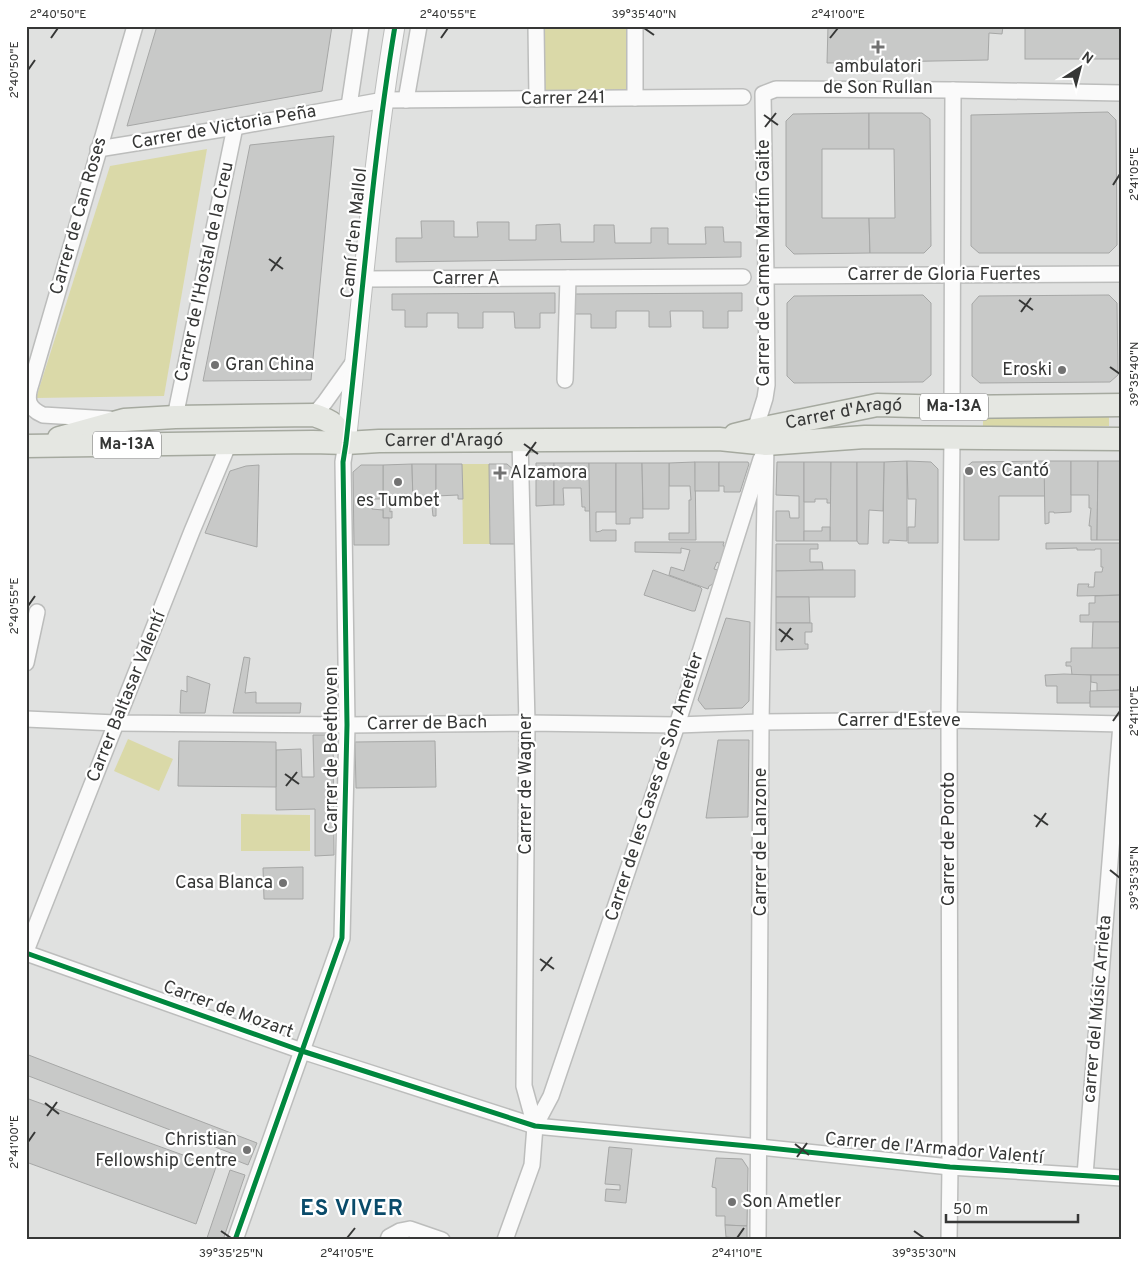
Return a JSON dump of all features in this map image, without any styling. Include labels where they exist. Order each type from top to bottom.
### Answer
[{"type":"main road","name":"Carrer d'Aragó","points":[[760,437],[788,423],[877,405],[1122,405]]},
{"type":"main road","points":[[952,406],[952,438]]},
{"type":"main road","name":"Carrer d'Aragó","points":[[26,446],[124,420],[175,417],[314,415],[329,420],[336,426],[346,443]]},
{"type":"main road","name":"Carrer d'Aragó","points":[[26,446],[760,437],[1122,439]]},
{"type":"street","name":"Carrer de Can Roses","points":[[124,420],[43,415],[30,406],[28,400],[29,390],[135,26]]},
{"type":"street","points":[[349,106],[361,26]]},
{"type":"street","name":"Camí d'en Mallol","points":[[346,443],[386,79],[395,26]]},
{"type":"street","points":[[406,100],[419,26]]},
{"type":"street","points":[[536,26],[536,99]]},
{"type":"street","points":[[635,26],[636,98]]},
{"type":"street","name":"Carrer de Carmen Martín Gaite","points":[[760,437],[767,385],[763,94],[776,89],[954,90]]},
{"type":"street","points":[[952,406],[954,90],[1122,93]]},
{"type":"street","name":"Carrer 241","points":[[384,100],[743,96]]},
{"type":"street","name":"Carrer de Victoria Peña","points":[[98,149],[384,100]]},
{"type":"street","name":"Carrer de l'Hostal de la Creu","points":[[175,417],[235,127]]},
{"type":"street","name":"Carrer de Gloria Fuertes","points":[[766,276],[1122,274]]},
{"type":"street","name":"Carrer A","points":[[363,279],[743,277]]},
{"type":"street","points":[[565,380],[568,278]]},
{"type":"street","points":[[314,415],[356,358]]},
{"type":"street","name":"Carrer de Lanzone","points":[[758,1240],[761,722],[760,437]]},
{"type":"street","name":"Carrer de les Cases de Son Ametler","points":[[535,1126],[551,1096],[677,725],[760,437]]},
{"type":"street","name":"Carrer de Poroto","points":[[949,1240],[949,720],[952,438]]},
{"type":"street","name":"Carrer de Wagner","points":[[520,440],[527,723],[524,1086],[535,1126]]},
{"type":"street","name":"Carrer Baltasar Valentí","points":[[26,952],[192,531],[229,443]]},
{"type":"street","name":"Carrer de Beethoven","points":[[235,1240],[342,938],[348,725],[343,462],[346,443]]},
{"type":"street","points":[[26,663],[36,612]]},
{"type":"street","name":"Carrer de Bach","points":[[26,719],[116,723],[677,725]]},
{"type":"street","name":"Carrer d'Esteve","points":[[677,725],[949,720],[1121,724]]},
{"type":"street","name":"carrer del Músic Arrieta","points":[[1085,1175],[1121,724]]},
{"type":"street","name":"Carrer de Mozart","points":[[26,952],[302,1051],[535,1126]]},
{"type":"street","points":[[505,1240],[532,1164],[535,1126]]},
{"type":"street","name":"Carrer de l'Armador Valentí","points":[[535,1126],[759,1147],[950,1168],[1122,1178]]},
{"type":"street","points":[[394,1236],[410,1229],[442,1240]]},
{"type":"green space","points":[[536,26],[635,26],[635,98],[537,99]]},
{"type":"green space","points":[[207,149],[164,396],[36,398],[110,166]]},
{"type":"green space","points":[[1109,416],[1109,426],[983,427],[983,417]]},
{"type":"green space","points":[[462,464],[489,464],[490,544],[463,544]]},
{"type":"green space","points":[[128,739],[173,759],[159,791],[114,771]]},
{"type":"green space","points":[[241,814],[310,815],[310,851],[241,851]]},
{"type":"building","points":[[157,26],[332,26],[322,91],[127,126]]},
{"type":"building","points":[[828,26],[1003,26],[1002,34],[989,33],[988,60],[827,63]]},
{"type":"building","points":[[1025,26],[1122,26],[1122,59],[1025,59]]},
{"type":"building","points":[[1108,112],[1116,120],[1117,245],[1109,253],[979,253],[971,246],[971,115]]},
{"type":"building","points":[[869,113],[869,149],[822,149],[822,218],[869,218],[870,253],[794,254],[786,246],[786,121],[793,114]]},
{"type":"building","points":[[869,113],[922,113],[930,119],[931,246],[924,253],[870,253],[869,218],[895,218],[894,149],[869,149]]},
{"type":"building","points":[[334,136],[311,380],[203,381],[250,145]]},
{"type":"building","points":[[421,221],[454,221],[454,237],[478,237],[477,222],[509,222],[509,240],[536,240],[536,225],[560,224],[561,242],[594,242],[594,225],[614,225],[615,243],[651,243],[651,228],[668,228],[668,244],[706,244],[705,227],[723,227],[724,242],[741,242],[741,257],[396,262],[396,238],[422,238]]},
{"type":"building","points":[[555,293],[555,313],[540,313],[540,328],[515,328],[514,312],[483,312],[483,328],[458,328],[458,313],[427,313],[427,327],[405,327],[405,310],[392,310],[392,294]]},
{"type":"building","points":[[742,293],[742,311],[728,311],[728,328],[703,328],[703,311],[670,311],[671,327],[649,327],[649,311],[616,311],[616,328],[591,328],[591,314],[575,314],[575,294]]},
{"type":"building","points":[[923,295],[931,303],[931,375],[923,382],[794,383],[787,376],[787,303],[794,296]]},
{"type":"building","points":[[1109,295],[1117,303],[1118,375],[1110,382],[980,383],[972,376],[972,304],[979,296]]},
{"type":"building","points":[[907,461],[907,541],[889,540],[889,543],[883,543],[884,462]]},
{"type":"building","points":[[907,461],[931,462],[938,469],[938,543],[908,543],[908,527],[915,527],[916,499],[908,499]]},
{"type":"building","points":[[1044,461],[1045,496],[999,496],[999,540],[964,540],[964,469],[972,462]]},
{"type":"building","points":[[1044,461],[1071,461],[1071,512],[1049,512],[1049,523],[1045,524]]},
{"type":"building","points":[[1071,461],[1098,461],[1097,540],[1091,540],[1089,495],[1071,495]]},
{"type":"building","points":[[1098,461],[1120,461],[1122,463],[1122,540],[1097,540]]},
{"type":"building","points":[[695,462],[696,540],[669,540],[669,533],[689,533],[689,500],[691,500],[690,486],[669,486],[669,463]]},
{"type":"building","points":[[695,462],[719,462],[719,491],[695,491]]},
{"type":"building","points":[[719,462],[748,462],[740,492],[724,492],[724,486],[719,486]]},
{"type":"building","points":[[777,462],[804,462],[804,541],[776,541],[776,511],[789,511],[790,518],[799,518],[799,496],[776,495]]},
{"type":"building","points":[[804,462],[831,462],[831,503],[827,503],[827,499],[815,499],[815,502],[804,502]]},
{"type":"building","points":[[831,462],[857,462],[857,541],[830,541]]},
{"type":"building","points":[[857,462],[884,462],[883,511],[869,510],[868,544],[859,544],[857,541]]},
{"type":"building","points":[[536,463],[554,463],[554,505],[536,506]]},
{"type":"building","points":[[554,463],[589,463],[590,511],[585,511],[585,507],[582,507],[581,488],[563,488],[564,505],[554,505]]},
{"type":"building","points":[[589,463],[616,463],[616,512],[596,512],[596,532],[616,530],[616,541],[590,541]]},
{"type":"building","points":[[616,463],[642,463],[643,518],[630,518],[630,524],[616,524]]},
{"type":"building","points":[[642,463],[669,463],[669,509],[643,509]]},
{"type":"building","name":"es Tumbet","points":[[412,464],[413,506],[390,506],[392,518],[383,518],[383,465]]},
{"type":"building","points":[[412,464],[436,464],[436,516],[433,516],[431,497],[418,497],[418,503],[413,503]]},
{"type":"building","points":[[436,464],[462,464],[463,499],[458,499],[458,495],[436,496]]},
{"type":"building","points":[[489,464],[507,464],[515,471],[516,544],[490,544]]},
{"type":"building","points":[[259,465],[257,547],[205,533],[230,471],[246,466]]},
{"type":"building","points":[[361,465],[383,465],[383,499],[372,499],[372,509],[383,510],[383,518],[389,518],[389,545],[354,545],[353,472]]},
{"type":"building","points":[[822,527],[830,527],[830,541],[804,541],[804,531],[822,531]]},
{"type":"building","points":[[635,542],[724,542],[725,548],[720,564],[717,562],[714,569],[718,570],[713,584],[708,589],[669,575],[671,567],[684,571],[690,550],[681,548],[681,553],[635,552]]},
{"type":"building","points":[[1046,543],[1122,543],[1122,595],[1077,596],[1078,584],[1089,584],[1088,587],[1094,587],[1095,572],[1102,572],[1101,549],[1046,549]]},
{"type":"building","points":[[776,544],[818,544],[818,549],[810,549],[810,562],[822,562],[823,570],[776,571]]},
{"type":"building","points":[[653,570],[700,587],[702,589],[695,611],[644,595]]},
{"type":"building","points":[[855,570],[855,597],[776,597],[776,571]]},
{"type":"building","points":[[1122,595],[1122,622],[1080,622],[1080,615],[1089,615],[1089,603],[1095,603],[1095,596]]},
{"type":"building","points":[[776,597],[809,597],[810,623],[776,623]]},
{"type":"building","points":[[726,618],[750,622],[749,701],[742,708],[705,709],[698,700]]},
{"type":"building","points":[[1093,622],[1122,622],[1122,648],[1092,649]]},
{"type":"building","points":[[776,623],[812,623],[812,632],[805,632],[805,644],[808,644],[808,649],[776,650]]},
{"type":"building","points":[[1071,648],[1122,648],[1122,675],[1072,675],[1071,666],[1066,666],[1066,662],[1071,662]]},
{"type":"building","points":[[244,657],[250,658],[245,693],[256,692],[256,703],[301,703],[300,713],[233,713]]},
{"type":"building","points":[[1045,675],[1091,675],[1090,703],[1057,703],[1057,686],[1046,686]]},
{"type":"building","points":[[1091,675],[1122,675],[1122,690],[1097,691],[1097,683],[1091,682]]},
{"type":"building","points":[[187,676],[210,684],[205,713],[180,713],[181,690],[187,692]]},
{"type":"building","points":[[1122,690],[1122,707],[1090,707],[1090,691]]},
{"type":"building","points":[[313,735],[333,735],[334,855],[315,856],[315,809],[276,810],[276,750],[301,749],[302,777],[314,777]]},
{"type":"building","points":[[718,740],[749,740],[748,817],[706,818]]},
{"type":"building","points":[[179,741],[276,742],[276,787],[178,786]]},
{"type":"building","points":[[435,741],[436,787],[356,788],[355,742]]},
{"type":"building","name":"Casa Blanca","points":[[303,867],[303,899],[264,899],[263,868]]},
{"type":"building","points":[[26,1054],[257,1143],[248,1165],[235,1160],[236,1155],[26,1075]]},
{"type":"building","points":[[26,1098],[216,1167],[196,1224],[26,1162]]},
{"type":"building","points":[[609,1147],[632,1149],[626,1203],[605,1201],[606,1189],[620,1190],[620,1185],[605,1184]]},
{"type":"building","name":"Son Ametler","points":[[716,1158],[742,1159],[748,1168],[747,1226],[725,1225],[725,1216],[716,1216],[716,1188],[712,1187]]},
{"type":"building","points":[[230,1170],[245,1175],[223,1240],[212,1240],[207,1238]]},
{"type":"building","points":[[725,1225],[747,1226],[747,1239],[726,1237]]},
{"type":"cycle path","points":[[235,1240],[342,938],[347,725],[343,462],[380,130],[395,26]]},
{"type":"cycle path","points":[[26,953],[302,1051],[535,1126],[950,1167],[1122,1178]]},
{"type":"place","name":"ambulatori de Son Rullan","points":[[878,47]]},
{"type":"place","name":"Gran China","points":[[215,365]]},
{"type":"place","name":"Eroski","points":[[1062,370]]},
{"type":"place","name":"es Cantó","points":[[969,471]]},
{"type":"place","name":"Alzamora","points":[[500,473]]},
{"type":"place","name":"es Tumbet","points":[[398,482]]},
{"type":"place","name":"Casa Blanca","points":[[283,883]]},
{"type":"place","name":"Christian Fellowship Centre","points":[[247,1150]]},
{"type":"place","name":"Son Ametler","points":[[732,1202]]},
{"type":"district","name":"ES VIVER","points":[[352,1209]]}]
